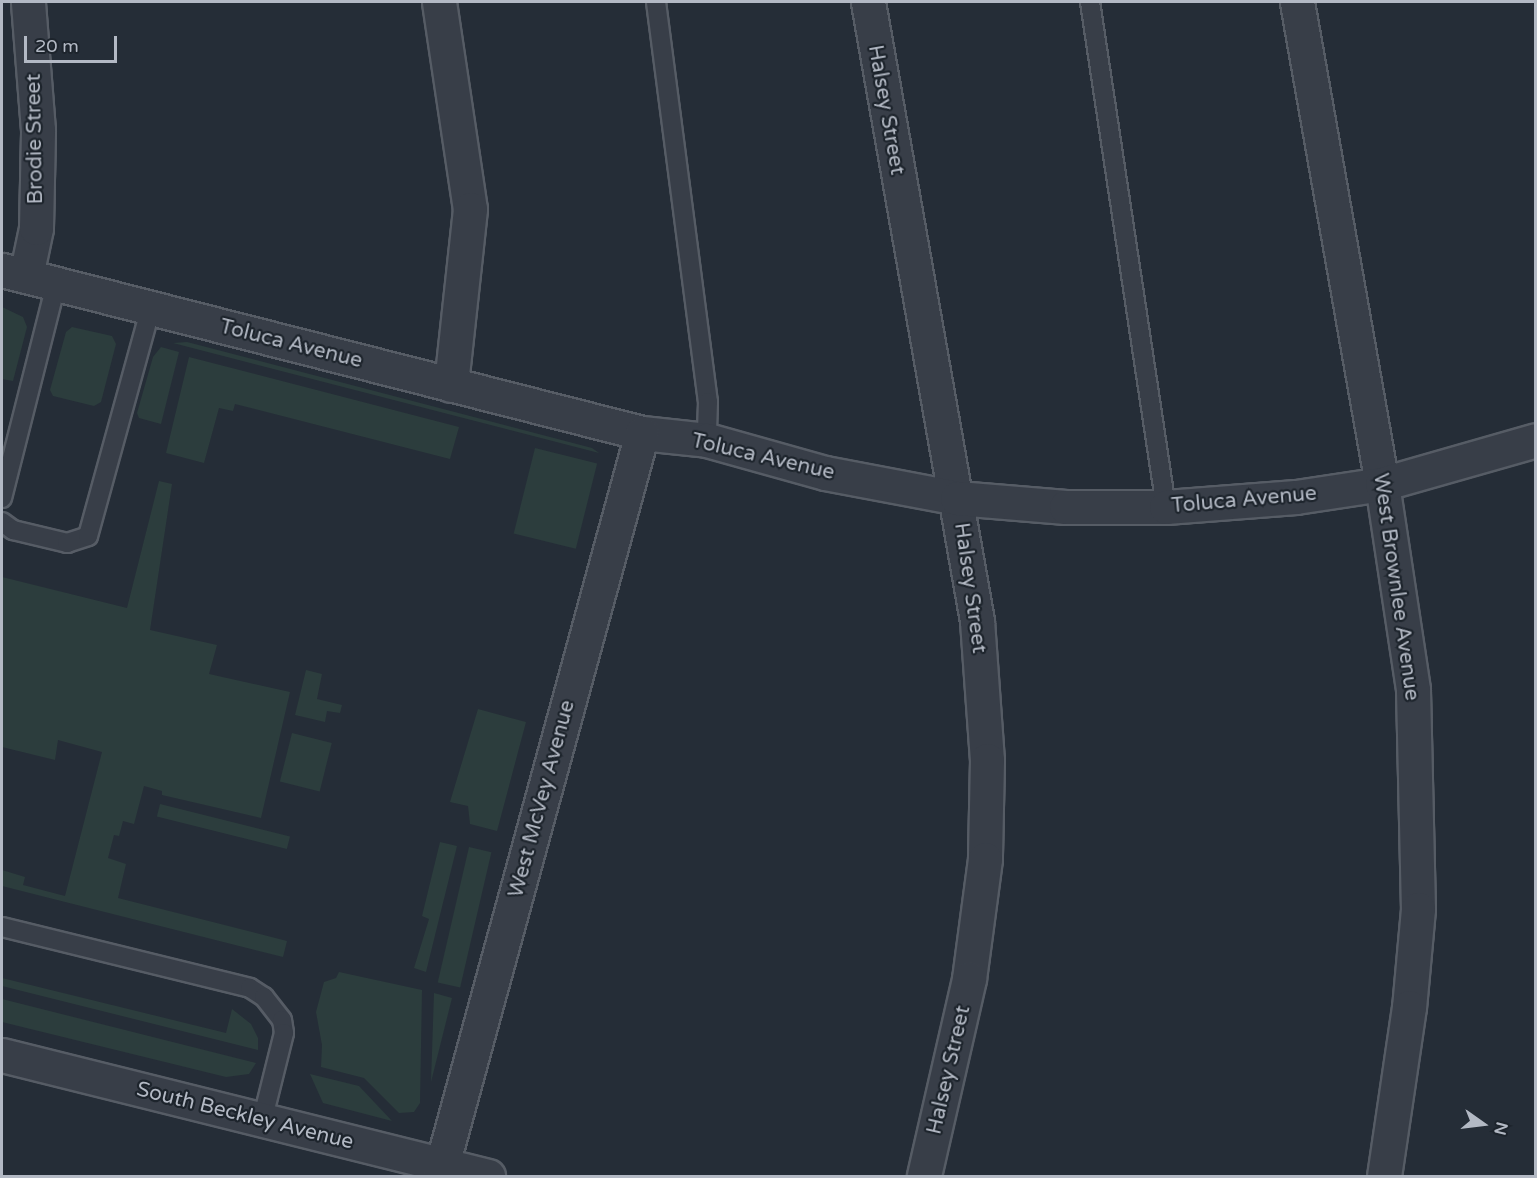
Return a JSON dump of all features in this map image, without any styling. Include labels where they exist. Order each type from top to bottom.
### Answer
[{"type":"street","name":"Brodie Street","points":[[28,2],[38,130],[36,228],[28,277]]},
{"type":"street","points":[[440,2],[470,209],[451,385]]},
{"type":"street","name":"Halsey Street","points":[[868,2],[977,621],[987,760],[985,859],[969,979],[924,1176]]},
{"type":"street","name":"West Brownlee Avenue","points":[[1297,2],[1382,484],[1413,690],[1418,798],[1417,920],[1403,1054],[1384,1176]]},
{"type":"street","name":"Toluca Avenue","points":[[28,277],[642,433],[706,440],[825,473],[957,498],[1066,507],[1166,507],[1296,497],[1382,484],[1536,440]]},
{"type":"street","name":"West McVey Avenue","points":[[441,1171],[642,433]]},
{"type":"street","name":"South Beckley Avenue","points":[[2,1055],[262,1121],[441,1171],[488,1176]]},
{"type":"lane","points":[[656,2],[708,402],[706,440]]},
{"type":"lane","points":[[1090,2],[1166,507]]},
{"type":"lane","points":[[2,498],[28,277]]},
{"type":"lane","points":[[2,522],[13,530],[67,543],[88,536],[151,308]]},
{"type":"lane","points":[[2,927],[249,988],[264,997],[282,1020],[284,1033],[262,1121]]},
{"type":"shaded area","points":[[2,307],[23,317],[27,327],[13,381],[2,379]]},
{"type":"shaded area","points":[[72,327],[112,336],[116,344],[101,402],[94,406],[53,396],[50,390],[66,332]]},
{"type":"shaded area","points":[[187,342],[592,448],[599,453],[173,343]]},
{"type":"shaded area","points":[[161,347],[179,352],[161,424],[139,418],[137,413],[153,357]]},
{"type":"shaded area","points":[[189,357],[459,427],[450,459],[235,404],[233,411],[219,408],[204,463],[166,453]]},
{"type":"shaded area","points":[[535,448],[597,463],[576,549],[514,533]]},
{"type":"shaded area","points":[[159,481],[172,484],[150,630],[217,645],[209,674],[290,692],[261,818],[162,795],[162,791],[144,786],[134,824],[123,821],[119,836],[114,835],[108,858],[126,864],[118,898],[287,941],[283,957],[2,886],[2,870],[25,877],[23,885],[65,896],[102,752],[58,740],[55,760],[2,747],[2,577],[127,608]]},
{"type":"shaded area","points":[[306,670],[322,674],[317,699],[342,705],[340,713],[327,711],[325,722],[295,715]]},
{"type":"shaded area","points":[[478,709],[526,722],[497,831],[470,824],[468,806],[450,802]]},
{"type":"shaded area","points":[[292,733],[332,743],[320,791],[280,782]]},
{"type":"shaded area","points":[[160,804],[290,836],[287,849],[157,817]]},
{"type":"shaded area","points":[[440,842],[457,846],[426,972],[414,968],[429,919],[422,916]]},
{"type":"shaded area","points":[[469,847],[491,852],[460,988],[438,982]]},
{"type":"shaded area","points":[[339,972],[422,990],[420,1103],[414,1112],[399,1113],[364,1078],[321,1067],[322,1045],[316,1012],[324,982],[336,978]]},
{"type":"shaded area","points":[[2,978],[226,1033],[232,1009],[251,1024],[258,1038],[258,1050],[2,986]]},
{"type":"shaded area","points":[[434,993],[452,998],[431,1082]]},
{"type":"shaded area","points":[[2,999],[256,1063],[249,1074],[226,1077],[2,1022]]},
{"type":"shaded area","points":[[310,1074],[359,1086],[392,1121],[323,1103]]}]
